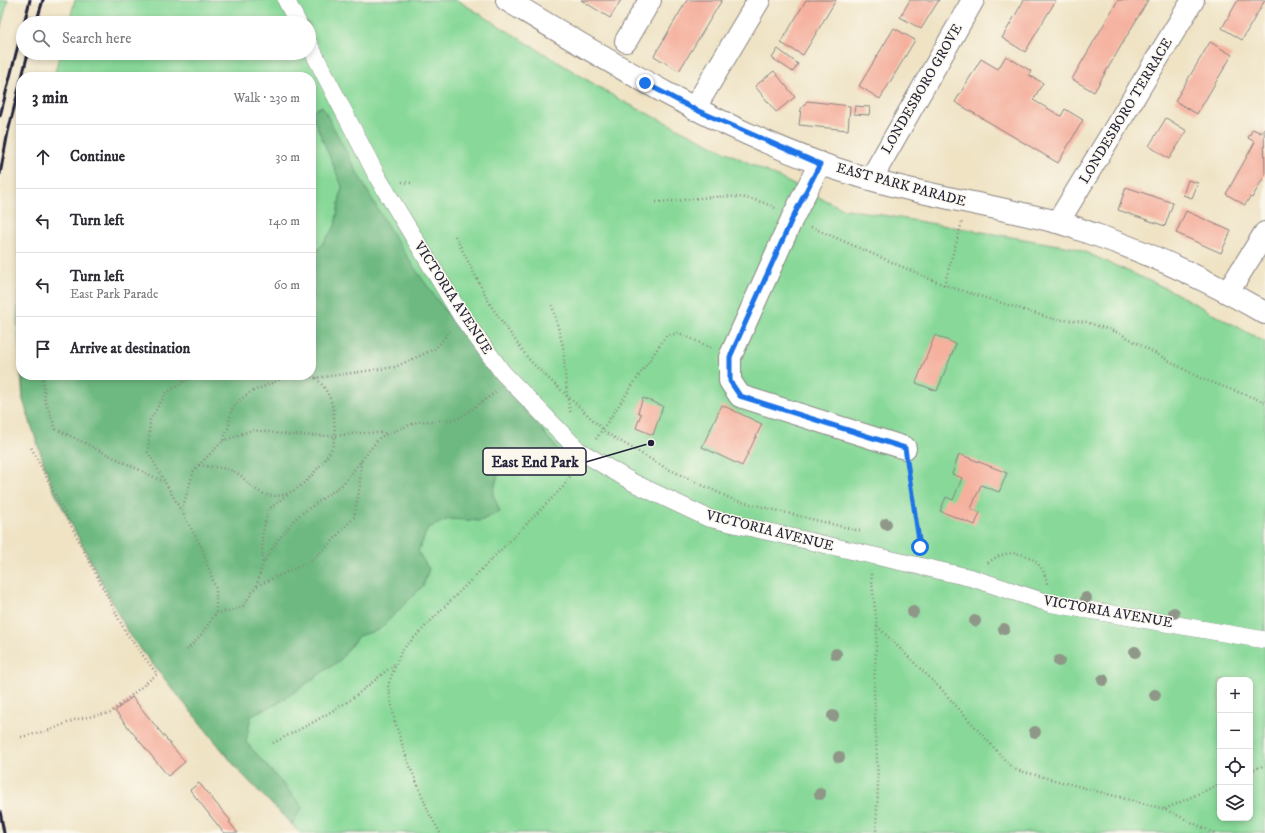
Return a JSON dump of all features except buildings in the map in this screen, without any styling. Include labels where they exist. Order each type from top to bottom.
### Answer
[{"type":"street","points":[[286,0],[294,16]]},
{"type":"street","name":"EAST PARK PARADE","points":[[508,0],[612,64],[694,109],[820,164],[871,179],[960,201],[1058,222],[1126,246],[1173,266],[1228,292],[1265,313]]},
{"type":"street","points":[[626,40],[650,0]]},
{"type":"street","points":[[694,109],[759,0]]},
{"type":"street","name":"LONDESBORO GROVE","points":[[871,179],[973,0]]},
{"type":"street","name":"LONDESBORO TERRACE","points":[[1058,222],[1192,0]]},
{"type":"street","name":"VICTORIA AVENUE","points":[[316,58],[378,178],[462,317],[511,382],[578,450],[634,483],[708,518],[972,578],[1048,603],[1265,640]]},
{"type":"street","points":[[820,164],[792,219],[730,357],[730,381],[740,396],[905,448]]},
{"type":"street","points":[[1228,292],[1265,233]]},
{"type":"path","points":[[656,202],[682,202],[714,196],[745,197],[764,202],[792,219],[944,285],[1054,319],[1086,322],[1119,333],[1200,378],[1265,402]]},
{"type":"path","points":[[944,285],[963,220],[960,201]]},
{"type":"path","points":[[455,236],[491,306],[530,361],[602,429],[664,467],[734,500],[865,532]]},
{"type":"path","points":[[552,306],[563,346],[567,396],[572,419]]},
{"type":"path","points":[[316,378],[395,367],[435,349],[462,317]]},
{"type":"path","points":[[440,833],[430,815],[410,766],[396,722],[388,685],[401,651],[563,487],[666,336],[679,333],[730,357]]},
{"type":"path","points":[[216,613],[230,611],[243,606],[256,586],[263,563],[262,536],[268,510],[288,494],[302,487],[328,457],[334,445],[334,413],[331,401],[326,388],[316,378]]},
{"type":"path","points":[[43,380],[44,401],[56,429],[165,482]]},
{"type":"path","points":[[186,380],[166,393],[150,420],[148,452],[201,546],[216,589],[216,613],[201,635],[187,650]]},
{"type":"path","points":[[182,510],[194,470],[223,441],[229,426],[231,410],[240,400],[249,394],[279,380]]},
{"type":"path","points":[[263,563],[297,517],[343,484],[380,437],[417,422],[458,419],[511,382]]},
{"type":"path","points":[[223,441],[252,430],[291,435],[335,436],[356,433],[389,433]]},
{"type":"path","points":[[20,737],[50,730],[77,719],[110,713],[157,674],[126,634],[31,448]]},
{"type":"path","points":[[905,448],[920,547]]},
{"type":"path","points":[[256,586],[310,561],[330,544],[354,517],[360,485],[362,459]]},
{"type":"path","points":[[199,465],[233,471],[265,495],[277,496],[288,494]]},
{"type":"path","points":[[912,545],[927,549]]},
{"type":"path","points":[[972,578],[992,559],[1005,553],[1023,553],[1035,559],[1046,579],[1048,603]]},
{"type":"path","points":[[870,556],[877,626],[874,689],[878,782],[876,833]]},
{"type":"path","points":[[877,626],[940,688],[1013,769],[1164,809],[1214,833]]},
{"type":"path","points":[[273,743],[312,723],[348,701],[396,663]]},
{"type":"path","points":[[1253,770],[1265,765]]},
{"type":"path","points":[[1164,809],[1218,785]]},
{"type":"green space","points":[[0,0],[8,0],[0,30]]},
{"type":"green space","points":[[75,0],[457,0],[620,100],[841,208],[1076,248],[1170,290],[1265,342],[1265,833],[300,833],[240,772],[130,636],[52,487],[23,400],[21,380],[316,380],[316,72],[55,72],[58,60],[316,60],[316,16],[71,16]]},
{"type":"green space","points":[[322,106],[358,174],[397,241],[456,326],[566,459],[550,470],[520,452],[500,466],[493,494],[500,512],[480,521],[449,519],[428,528],[418,552],[429,569],[423,586],[379,630],[358,636],[340,660],[277,704],[251,715],[246,742],[303,807],[292,824],[240,772],[130,636],[52,487],[23,400],[22,380],[316,380],[316,253],[335,226],[342,186],[316,124],[316,109]]},
{"type":"railway","points":[[26,16],[30,0]]},
{"type":"railway","points":[[38,16],[43,0]]},
{"type":"railway","points":[[0,116],[16,53]]},
{"type":"railway","points":[[23,72],[26,60]]},
{"type":"railway","points":[[0,174],[16,100]]},
{"type":"railway","points":[[0,811],[4,833]]},
{"type":"place","name":"East End Park","points":[[651,443]]},
{"type":"route","points":[[645,83],[694,109],[820,164],[792,219],[730,357],[730,381],[740,396],[905,448],[920,547]]}]
